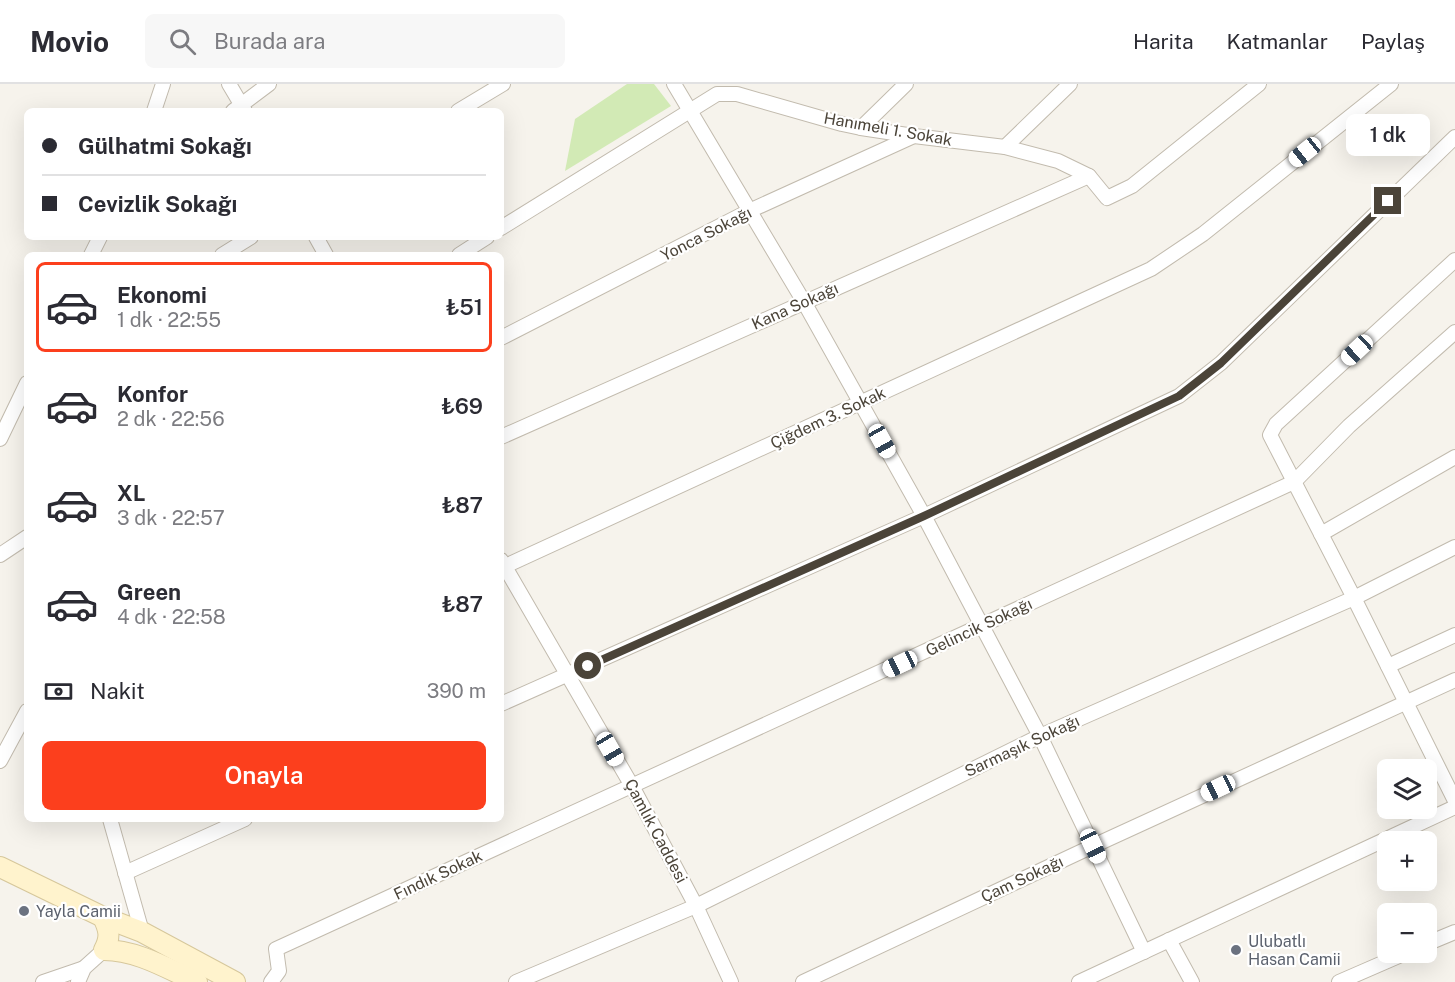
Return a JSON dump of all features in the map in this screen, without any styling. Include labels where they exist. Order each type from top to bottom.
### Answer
[{"type":"main road","points":[[0,867],[103,917],[142,932],[236,982]]},
{"type":"main road","points":[[103,917],[108,929],[109,941],[104,950],[141,956],[197,982]]},
{"type":"street","points":[[154,108],[163,84]]},
{"type":"street","points":[[229,84],[240,108]]},
{"type":"street","points":[[241,108],[269,84]]},
{"type":"street","points":[[463,108],[503,84]]},
{"type":"street","points":[[674,84],[804,302],[924,516],[1040,736],[1144,952]]},
{"type":"street","points":[[861,128],[906,84]]},
{"type":"street","points":[[1005,147],[1070,84]]},
{"type":"street","points":[[1089,176],[1107,198],[1132,186],[1259,84]]},
{"type":"street","name":"Çiğdem 3. Sokak","points":[[504,564],[1151,269],[1203,234],[1391,84]]},
{"type":"street","name":"Hanımeli 1. Sokak","points":[[504,226],[717,94],[742,89],[842,124],[914,136],[1005,147],[1058,161],[1089,176]]},
{"type":"street","name":"Yonca Sokağı","points":[[504,336],[750,211],[914,136]]},
{"type":"street","points":[[504,703],[924,516],[1179,396],[1221,363],[1455,136]]},
{"type":"street","name":"Kana Sokağı","points":[[504,436],[1089,176]]},
{"type":"street","points":[[227,252],[246,240]]},
{"type":"street","points":[[464,252],[482,240]]},
{"type":"street","points":[[1455,260],[1276,424],[1270,435],[1406,702],[1450,779],[1455,801]]},
{"type":"street","points":[[1294,482],[1349,426],[1455,332]]},
{"type":"street","points":[[0,439],[24,389]]},
{"type":"street","points":[[1321,534],[1455,457]]},
{"type":"street","name":"Gelincik Sokağı","points":[[632,786],[1294,482]]},
{"type":"street","points":[[0,555],[24,541]]},
{"type":"street","name":"Sarmaşık Sokağı","points":[[516,982],[696,906],[1040,736],[1354,598],[1455,547]]},
{"type":"street","name":"Çamlık Caddesi","points":[[504,568],[632,786],[696,906],[731,982]]},
{"type":"street","points":[[1388,666],[1455,635]]},
{"type":"street","name":"Çam Sokağı","points":[[803,982],[1455,680]]},
{"type":"street","points":[[0,761],[24,717]]},
{"type":"street","name":"Fındık Sokak","points":[[271,982],[279,971],[276,949],[632,786]]},
{"type":"street","points":[[1079,982],[1455,807]]},
{"type":"street","points":[[111,822],[142,932]]},
{"type":"street","points":[[125,873],[238,822]]},
{"type":"street","points":[[1437,939],[1455,932]]},
{"type":"street","points":[[1169,940],[1192,982]]},
{"type":"street","points":[[43,982],[84,968],[104,950]]},
{"type":"street","points":[[1340,982],[1383,963]]},
{"type":"street","points":[[78,982],[84,968]]},
{"type":"green space","points":[[627,84],[654,84],[671,106],[565,171],[575,119]]},
{"type":"place","name":"Yayla Camii","points":[[24,911]]},
{"type":"place","name":"Ulubatlı Hasan Camii","points":[[1236,950]]},
{"type":"route","points":[[588,666],[924,516],[1179,396],[1221,363],[1388,201]]}]
